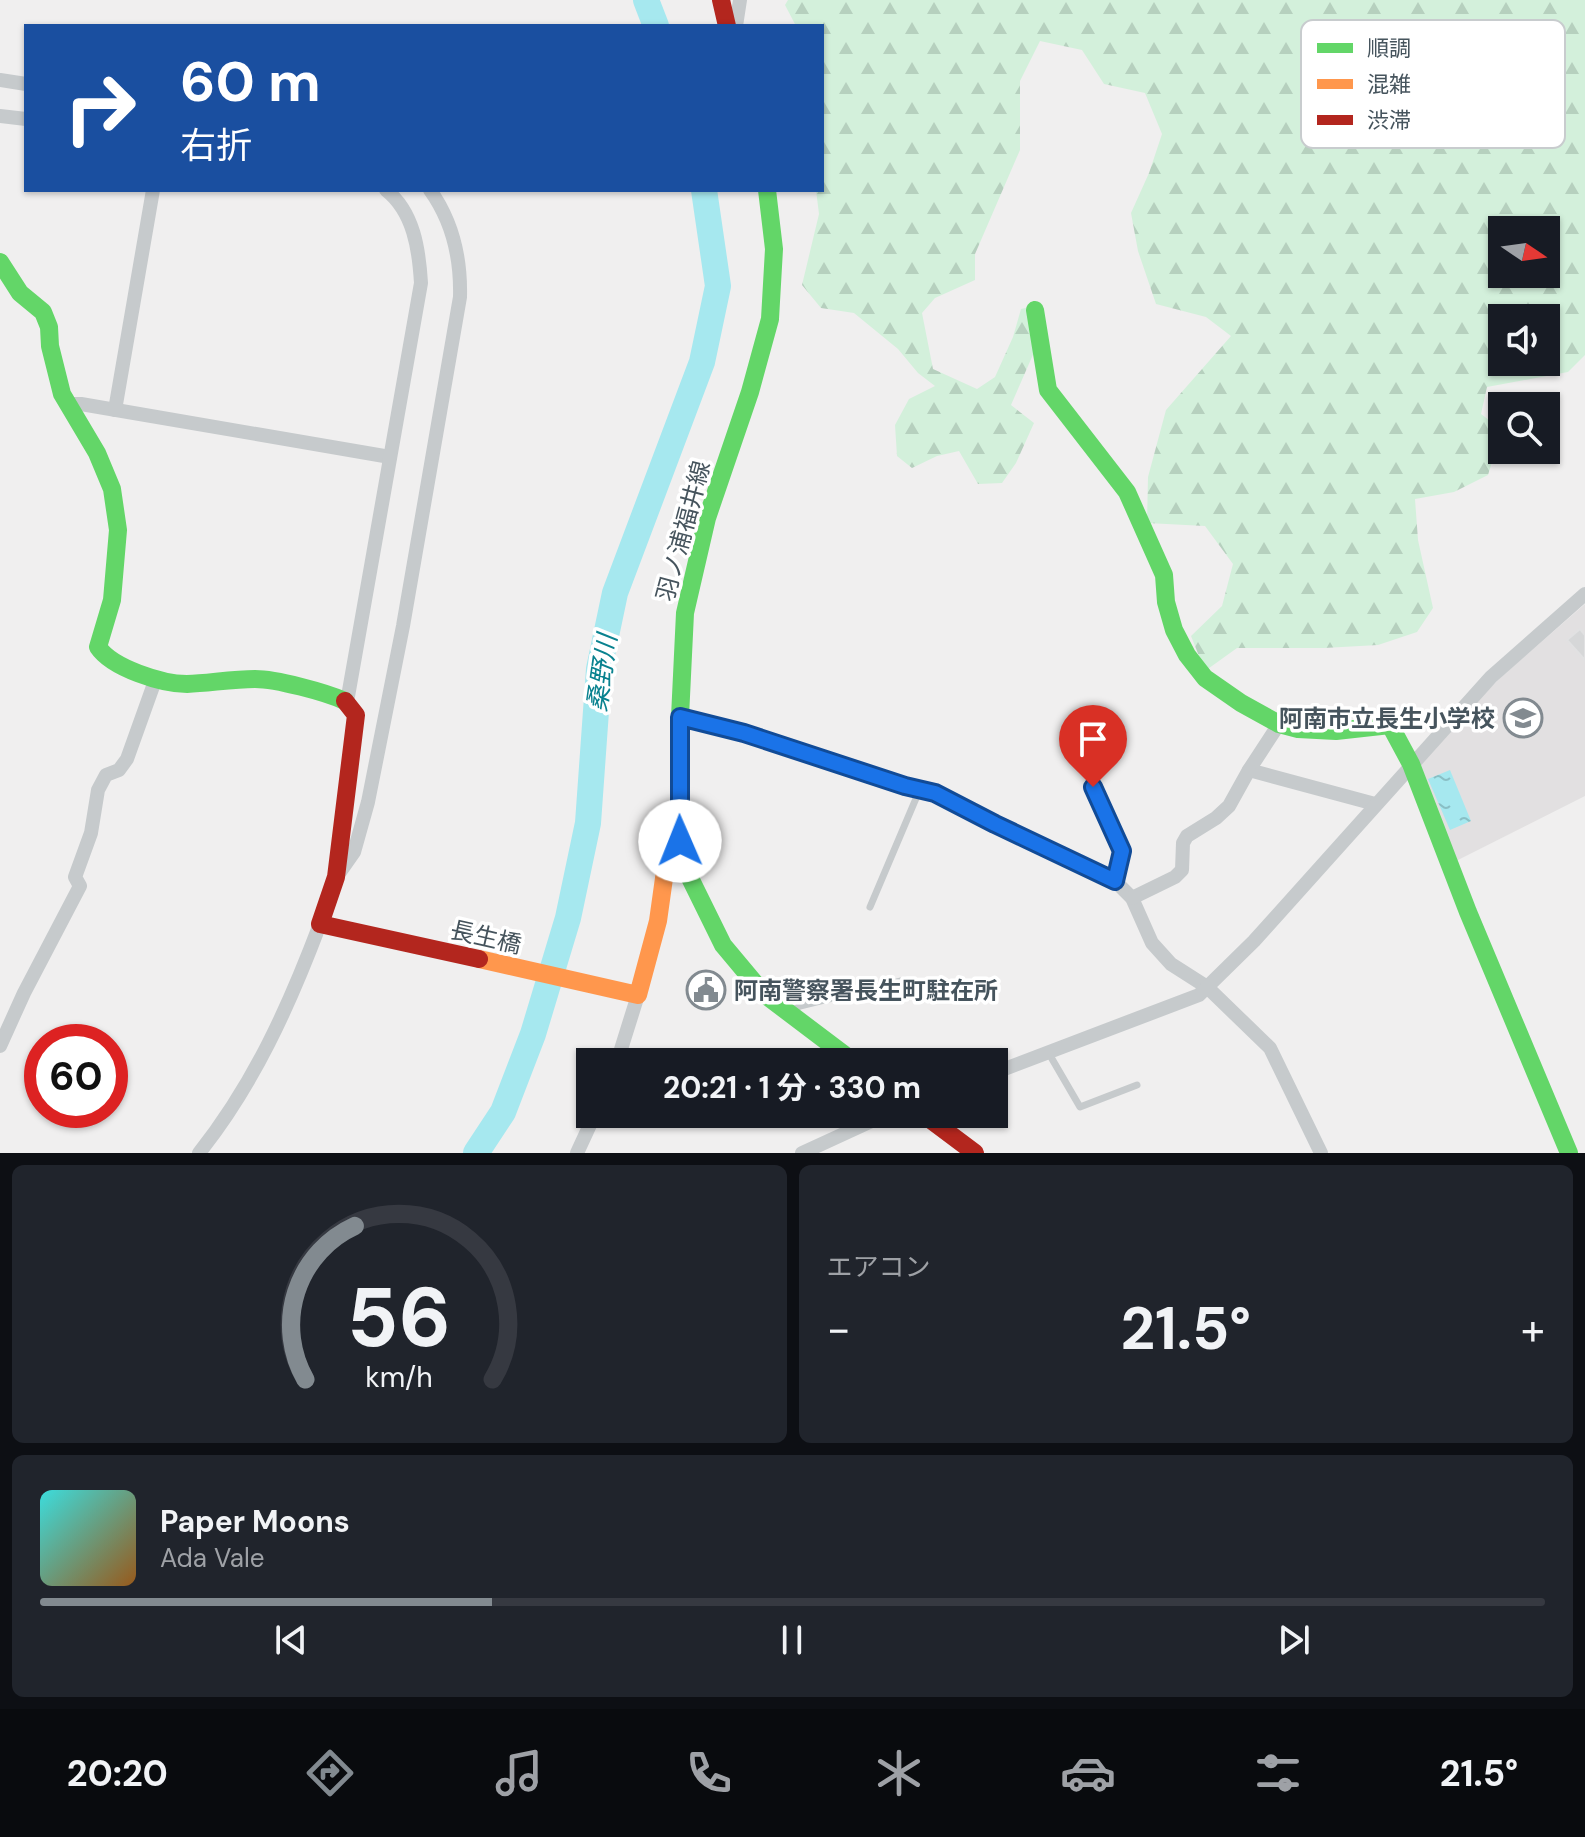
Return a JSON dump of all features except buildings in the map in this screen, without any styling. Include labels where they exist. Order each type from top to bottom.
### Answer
[{"type":"street","points":[[721,0],[727,24]]},
{"type":"street","points":[[736,24],[740,0]]},
{"type":"street","points":[[0,80],[24,84]]},
{"type":"street","points":[[0,116],[24,119]]},
{"type":"street","points":[[115,410],[153,192]]},
{"type":"street","points":[[347,702],[421,283],[419,247],[407,218],[388,192]]},
{"type":"street","points":[[336,877],[354,852],[368,802],[403,626],[460,297],[461,263],[444,209],[431,192]]},
{"type":"street","name":"羽ノ浦福井線","points":[[767,192],[774,249],[770,319],[695,563],[685,613],[680,717],[680,841],[690,878],[723,945],[764,994],[835,1048]]},
{"type":"street","points":[[0,262],[20,293],[43,312],[49,327],[50,346],[62,394],[97,453],[112,489],[118,530],[112,600],[98,647],[104,656],[118,665],[183,684],[258,679],[332,695],[347,702],[356,715],[327,926],[245,1090],[199,1153]]},
{"type":"street","points":[[1035,310],[1048,390],[1127,492],[1164,575],[1170,616],[1187,655],[1205,678],[1279,724],[1298,729],[1322,731],[1390,725],[1411,764],[1468,912],[1569,1153]]},
{"type":"street","points":[[69,404],[390,457]]},
{"type":"street","points":[[1008,1068],[1199,995],[1254,941],[1491,677],[1585,594]]},
{"type":"street","points":[[0,1046],[80,886],[75,877],[91,833],[98,790],[106,775],[119,770],[127,759],[156,678]]},
{"type":"street","points":[[680,717],[744,733],[935,793],[1115,881],[1132,898],[1152,943],[1171,964],[1207,987],[1270,1048],[1321,1153]]},
{"type":"street","points":[[1132,898],[1175,877],[1182,870],[1183,843],[1187,836],[1229,806],[1279,724]]},
{"type":"street","points":[[1249,770],[1375,804]]},
{"type":"street","points":[[620,1048],[632,994],[661,909],[662,877],[669,851],[680,841]]},
{"type":"street","name":"長生橋","points":[[327,926],[632,994]]},
{"type":"street","points":[[577,1153],[589,1128]]},
{"type":"street","points":[[808,1152],[858,1128]]},
{"type":"street","points":[[942,1128],[975,1153]]},
{"type":"lane","points":[[1093,787],[1122,851],[1115,881]]},
{"type":"lane","points":[[870,907],[920,789]]},
{"type":"lane","points":[[789,1013],[800,1006],[905,980]]},
{"type":"lane","points":[[1048,1052],[1080,1107],[1137,1085]]},
{"type":"shaded area","name":"阿南市立長生小学校","points":[[1585,604],[1585,796],[1456,861],[1419,760],[1502,676]]},
{"type":"green space","points":[[788,0],[1585,0],[1585,355],[1568,372],[1560,373],[1560,304],[1488,304],[1488,376],[1546,376],[1487,387],[1481,414],[1488,419],[1488,464],[1491,464],[1488,475],[1454,492],[1415,499],[1418,540],[1433,608],[1417,632],[1378,645],[1237,648],[1205,671],[1191,636],[1222,606],[1233,564],[1205,526],[1147,523],[1148,477],[1166,410],[1231,336],[1206,317],[1156,304],[1138,251],[1131,213],[1162,134],[1145,93],[1104,84],[1082,50],[1040,41],[1020,81],[1020,150],[975,254],[975,280],[935,298],[922,313],[933,369],[977,389],[995,377],[1013,337],[1021,309],[1030,307],[1035,350],[1011,405],[1034,423],[1016,463],[1002,483],[978,484],[959,451],[937,456],[912,468],[897,456],[895,425],[909,399],[935,386],[918,373],[898,349],[854,313],[821,308],[802,285],[819,214],[816,192],[824,192],[824,24],[795,24],[785,5]]},
{"type":"water","points":[[1450,770],[1471,821],[1450,830],[1428,779]]},
{"type":"waterway","name":"桑野川","points":[[646,0],[655,24]]},
{"type":"waterway","name":"桑野川","points":[[476,1153],[503,1112],[533,1034],[568,918],[588,823],[599,669],[615,593],[702,362],[718,286],[704,192]]},
{"type":"traffic: fast","points":[[767,192],[774,249],[770,319],[750,392],[707,518],[685,613],[680,717],[680,841],[690,878],[723,945],[764,994],[835,1048]]},
{"type":"traffic: fast","points":[[0,262],[20,293],[43,312],[49,327],[50,346],[62,394],[97,453],[112,489],[118,530],[112,600],[98,647],[114,662],[165,681],[187,684],[264,680],[345,701]]},
{"type":"traffic: fast","points":[[1035,310],[1048,390],[1127,492],[1164,575],[1166,602],[1174,630],[1187,655],[1205,678],[1279,724],[1298,729],[1336,731],[1390,725],[1411,764],[1468,912],[1569,1153]]},
{"type":"traffic: slow","points":[[479,959],[638,995],[658,921],[666,864],[680,841]]},
{"type":"traffic: jam","points":[[721,0],[727,24]]},
{"type":"traffic: jam","points":[[345,701],[356,715],[336,877],[320,924],[479,959]]},
{"type":"traffic: jam","points":[[942,1128],[975,1153]]},
{"type":"place","name":"阿南市立長生小学校","points":[[1523,718]]},
{"type":"place","name":"阿南警察署長生町駐在所","points":[[706,990]]},
{"type":"route","points":[[680,841],[680,717],[744,733],[935,793],[1115,881],[1122,851],[1093,787]]}]
